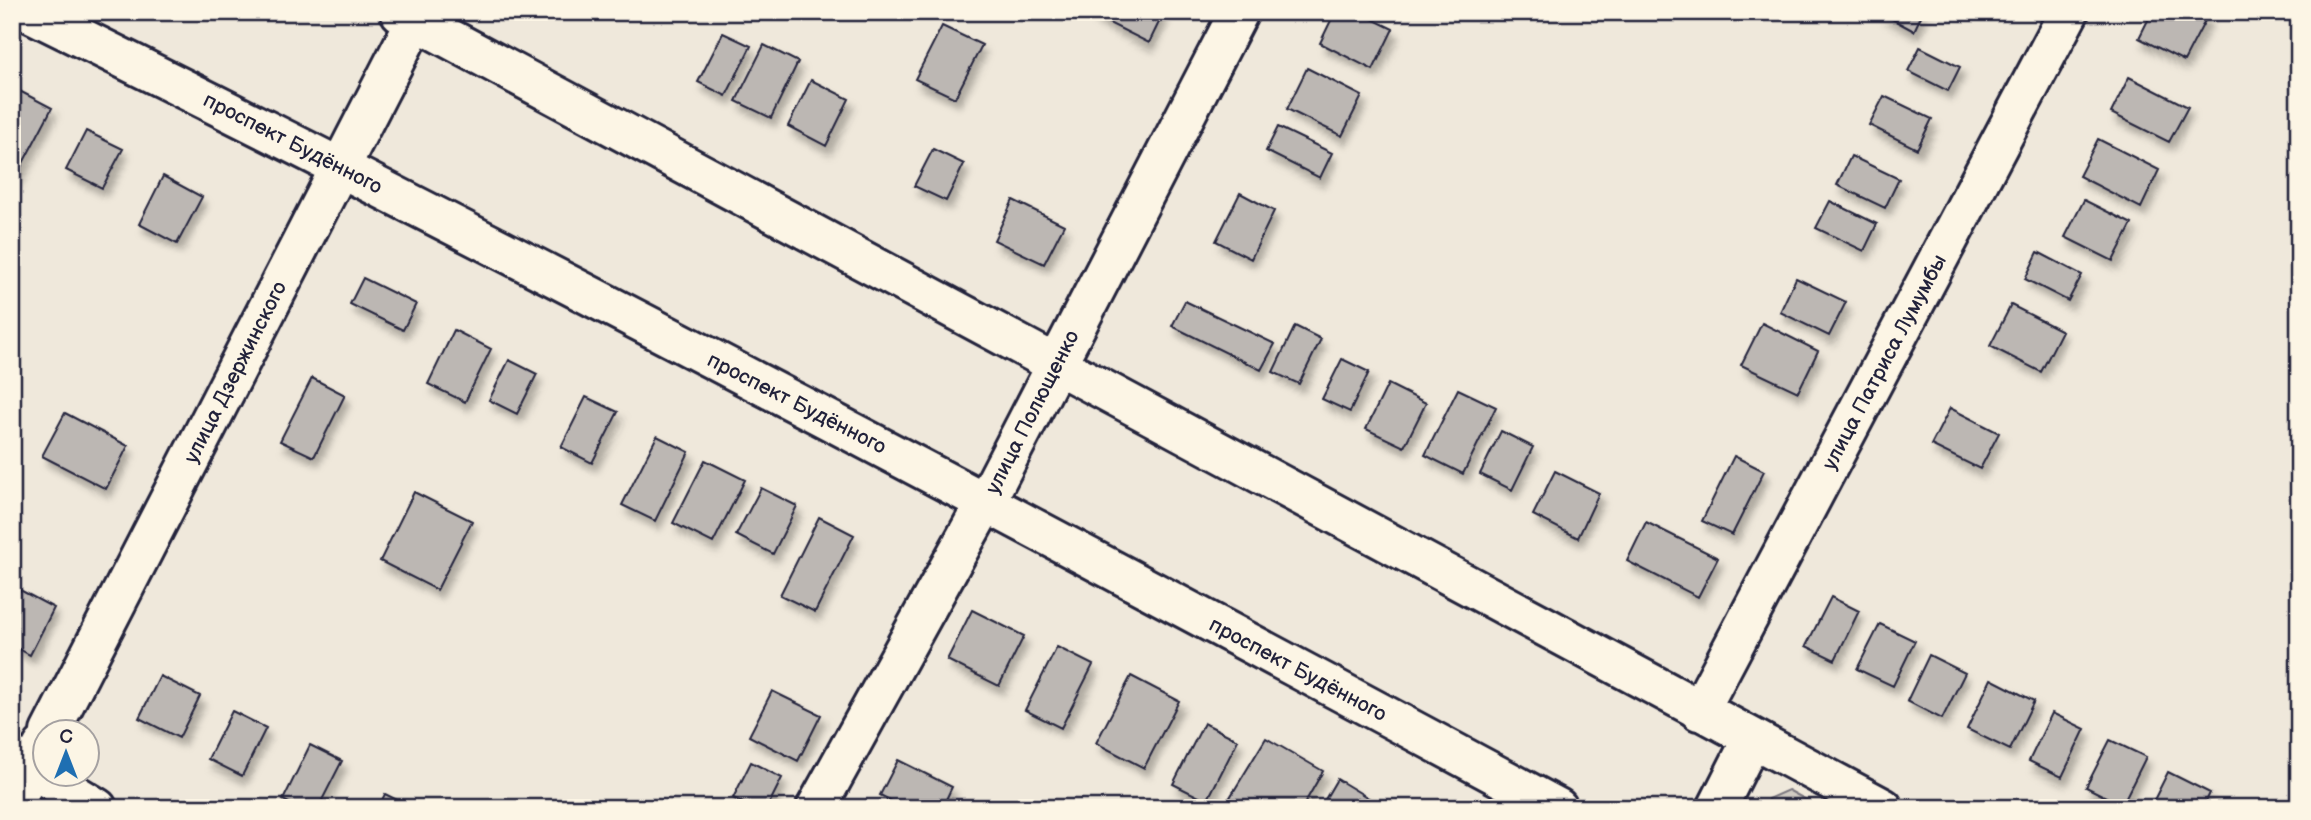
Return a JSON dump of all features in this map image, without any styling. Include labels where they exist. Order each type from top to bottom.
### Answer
[{"type":"main road","name":"проспект Будённого","points":[[29,12],[341,166],[986,501],[1558,808]]},
{"type":"main road","name":"улица Полющенко","points":[[816,808],[986,501],[1238,12]]},
{"type":"main road","name":"улица Патриса Лумумбы","points":[[1699,711],[2069,12]]},
{"type":"main road","name":"улица Дзержинского","points":[[58,718],[341,166],[412,15]]},
{"type":"main road","points":[[412,15],[1055,366],[1883,808]]},
{"type":"main road","points":[[1717,808],[1752,739]]},
{"type":"main road","points":[[12,806],[30,755],[97,808]]},
{"type":"shaded area","points":[[1788,790],[1821,808],[1765,808],[1768,799]]},
{"type":"building","points":[[1094,12],[1163,14],[1149,43],[1093,15]]},
{"type":"building","points":[[1335,12],[1358,12],[1393,29],[1373,70],[1320,43]]},
{"type":"building","points":[[1879,12],[1923,12],[1914,31]]},
{"type":"building","points":[[2152,12],[2208,15],[2184,61],[2139,38]]},
{"type":"building","points":[[942,26],[982,45],[955,98],[915,79]]},
{"type":"building","points":[[723,33],[751,46],[726,96],[698,82]]},
{"type":"building","points":[[764,45],[798,62],[771,118],[736,101]]},
{"type":"building","points":[[1920,47],[1960,67],[1948,91],[1908,71]]},
{"type":"building","points":[[1307,68],[1362,96],[1342,136],[1287,109]]},
{"type":"building","points":[[2129,77],[2188,107],[2169,142],[2111,113]]},
{"type":"building","points":[[811,80],[849,99],[826,146],[788,126]]},
{"type":"building","points":[[12,87],[52,108],[12,184]]},
{"type":"building","points":[[1884,96],[1932,119],[1917,149],[1869,125]]},
{"type":"building","points":[[1278,127],[1332,153],[1320,178],[1266,151]]},
{"type":"building","points":[[86,131],[123,149],[102,188],[66,170]]},
{"type":"building","points":[[2098,139],[2159,170],[2141,208],[2079,176]]},
{"type":"building","points":[[933,149],[964,164],[946,201],[914,186]]},
{"type":"building","points":[[1851,156],[1899,179],[1885,208],[1837,185]]},
{"type":"building","points":[[163,176],[202,197],[177,244],[139,224]]},
{"type":"building","points":[[1240,193],[1274,211],[1251,259],[1216,241]]},
{"type":"building","points":[[1013,200],[1064,225],[1044,264],[994,240]]},
{"type":"building","points":[[2084,200],[2132,224],[2113,261],[2065,237]]},
{"type":"building","points":[[1830,201],[1877,224],[1864,251],[1816,228]]},
{"type":"building","points":[[2038,252],[2082,275],[2068,301],[2025,279]]},
{"type":"building","points":[[363,278],[416,304],[403,330],[350,304]]},
{"type":"building","points":[[1796,278],[1846,302],[1829,336],[1780,312]]},
{"type":"building","points":[[1185,301],[1275,344],[1261,370],[1172,326]]},
{"type":"building","points":[[2011,305],[2062,331],[2041,372],[1990,346]]},
{"type":"building","points":[[1762,323],[1818,351],[1798,392],[1741,365]]},
{"type":"building","points":[[1295,326],[1321,339],[1299,384],[1273,372]]},
{"type":"building","points":[[454,330],[491,349],[465,402],[428,384]]},
{"type":"building","points":[[1342,359],[1369,372],[1350,412],[1322,399]]},
{"type":"building","points":[[509,360],[537,374],[517,414],[489,400]]},
{"type":"building","points":[[312,378],[345,395],[314,457],[280,441]]},
{"type":"building","points":[[1388,384],[1426,403],[1404,447],[1366,429]]},
{"type":"building","points":[[1458,389],[1496,407],[1463,474],[1425,455]]},
{"type":"building","points":[[586,397],[618,412],[592,463],[561,447]]},
{"type":"building","points":[[1950,408],[1999,433],[1980,469],[1931,445]]},
{"type":"building","points":[[65,413],[128,446],[106,489],[42,456]]},
{"type":"building","points":[[1501,431],[1533,447],[1512,490],[1480,474]]},
{"type":"building","points":[[657,436],[689,452],[655,521],[622,505]]},
{"type":"building","points":[[1734,456],[1764,471],[1732,535],[1702,521]]},
{"type":"building","points":[[705,460],[745,480],[713,543],[673,523]]},
{"type":"building","points":[[1555,471],[1599,493],[1578,538],[1533,515]]},
{"type":"building","points":[[761,488],[797,506],[773,554],[736,535]]},
{"type":"building","points":[[414,492],[472,521],[437,590],[380,561]]},
{"type":"building","points":[[819,517],[854,535],[815,612],[780,595]]},
{"type":"building","points":[[1646,522],[1718,558],[1698,597],[1627,561]]},
{"type":"building","points":[[20,590],[54,608],[30,655],[12,645],[12,604]]},
{"type":"building","points":[[1831,597],[1859,611],[1835,660],[1806,646]]},
{"type":"building","points":[[972,610],[1024,636],[999,686],[947,660]]},
{"type":"building","points":[[1880,624],[1915,641],[1893,686],[1857,669]]},
{"type":"building","points":[[1057,647],[1093,665],[1061,728],[1025,710]]},
{"type":"building","points":[[1929,655],[1965,673],[1942,719],[1907,701]]},
{"type":"building","points":[[160,676],[200,696],[179,738],[139,718]]},
{"type":"building","points":[[1131,676],[1179,701],[1144,768],[1096,743]]},
{"type":"building","points":[[1991,679],[2034,701],[2010,750],[1967,729]]},
{"type":"building","points":[[772,691],[821,715],[798,761],[749,736]]},
{"type":"building","points":[[232,711],[266,728],[242,776],[208,759]]},
{"type":"building","points":[[2052,713],[2085,729],[2062,777],[2029,761]]},
{"type":"building","points":[[1204,723],[1238,740],[1207,801],[1173,784]]},
{"type":"building","points":[[1266,738],[1323,771],[1302,808],[1233,808],[1226,804]]},
{"type":"building","points":[[2110,740],[2146,757],[2122,805],[2086,787]]},
{"type":"building","points":[[310,745],[342,761],[318,808],[299,808],[283,800]]},
{"type":"building","points":[[898,760],[952,787],[942,808],[905,808],[880,795]]},
{"type":"building","points":[[751,762],[782,778],[767,808],[753,808],[733,798]]},
{"type":"building","points":[[2168,772],[2210,793],[2203,808],[2150,808]]},
{"type":"building","points":[[1337,779],[1385,808],[1320,808]]},
{"type":"building","points":[[385,794],[413,808],[378,808]]}]
